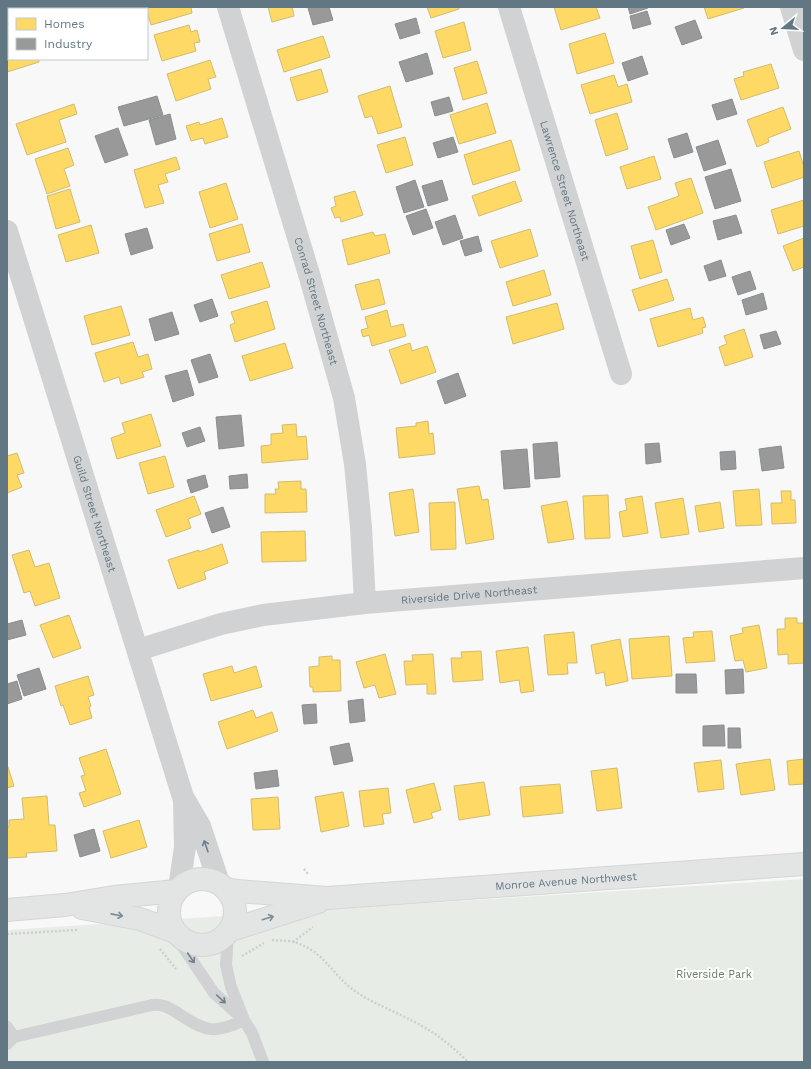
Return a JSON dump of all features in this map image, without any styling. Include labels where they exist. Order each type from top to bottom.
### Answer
[{"type":"main road","name":"Monroe Avenue Northwest","points":[[222,886],[245,892],[327,898],[804,864]]},
{"type":"main road","points":[[65,905],[140,919],[179,936],[191,944],[201,946],[211,945],[220,941],[229,932],[235,919],[235,908],[232,898],[222,886],[209,879],[198,879],[187,882],[177,890],[169,905],[169,914],[171,924],[179,936]]},
{"type":"main road","points":[[7,910],[65,905],[114,897],[177,890]]},
{"type":"main road","name":"Monroe Avenue Northwest","points":[[229,932],[268,917],[287,913],[327,898]]},
{"type":"street","name":"Conrad Street Northeast","points":[[228,7],[309,274],[344,398],[355,464],[361,527],[365,603]]},
{"type":"street","name":"Lawrence Street Northeast","points":[[509,7],[621,374]]},
{"type":"street","points":[[791,7],[804,50]]},
{"type":"street","name":"Guild Street Northeast","points":[[7,231],[183,797],[200,826],[222,886]]},
{"type":"street","name":"Riverside Drive Northeast","points":[[138,650],[221,624],[256,617],[365,603],[804,568]]},
{"type":"street","name":"Guild Street Northeast","points":[[177,890],[185,847],[183,797]]},
{"type":"lane","points":[[229,932],[226,965],[244,1020],[252,1033],[263,1062]]},
{"type":"lane","points":[[179,936],[183,947],[214,993],[244,1020]]},
{"type":"lane","points":[[10,1036],[160,1004],[200,1027],[209,1030],[232,1026],[244,1020]]},
{"type":"path","points":[[7,934],[84,930]]},
{"type":"path","points":[[239,958],[269,940],[302,944],[320,956],[352,988],[387,1009],[422,1026],[449,1044],[468,1062]]},
{"type":"path","points":[[155,946],[177,971]]},
{"type":"green space","name":"Riverside Park","points":[[804,879],[804,1062],[7,1062],[7,930]]},
{"type":"building: Homes","points":[[191,7],[192,13],[151,25],[148,8],[146,8]]},
{"type":"building: Homes","points":[[268,7],[292,7],[294,16],[272,22]]},
{"type":"building: Homes","points":[[427,7],[459,7],[459,9],[431,18]]},
{"type":"building: Homes","points":[[554,7],[596,7],[600,18],[561,30]]},
{"type":"building: Homes","points":[[704,7],[744,7],[744,8],[708,19]]},
{"type":"building: Homes","points":[[464,22],[471,50],[443,58],[435,31]]},
{"type":"building: Homes","points":[[189,25],[191,32],[197,30],[200,42],[194,43],[196,51],[162,61],[154,35]]},
{"type":"building: Homes","points":[[605,33],[614,63],[577,74],[569,44]]},
{"type":"building: Homes","points":[[8,36],[8,60],[38,60],[39,62],[7,72]]},
{"type":"building: Homes","points":[[323,36],[330,57],[284,72],[277,50]]},
{"type":"building: Homes","points":[[210,60],[216,77],[208,79],[211,89],[176,101],[167,74]]},
{"type":"building: Homes","points":[[477,61],[487,93],[463,100],[454,68]]},
{"type":"building: Homes","points":[[771,64],[779,88],[741,100],[734,79],[744,76],[743,72]]},
{"type":"building: Homes","points":[[321,69],[328,92],[297,101],[290,78]]},
{"type":"building: Homes","points":[[614,75],[618,87],[627,84],[632,102],[590,114],[581,85]]},
{"type":"building: Homes","points":[[390,86],[402,127],[378,134],[372,116],[365,118],[358,96]]},
{"type":"building: Homes","points":[[487,103],[496,133],[459,144],[450,115]]},
{"type":"building: Homes","points":[[74,104],[77,114],[59,120],[66,142],[27,155],[16,124]]},
{"type":"building: Homes","points":[[783,107],[791,129],[768,138],[769,142],[757,147],[747,120]]},
{"type":"building: Homes","points":[[617,113],[628,149],[606,156],[595,120]]},
{"type":"building: Homes","points":[[222,118],[228,137],[205,144],[203,138],[191,141],[186,126],[199,122],[200,125]]},
{"type":"building: Homes","points":[[405,137],[413,165],[386,173],[377,145]]},
{"type":"building: Homes","points":[[511,140],[520,170],[473,185],[464,155]]},
{"type":"building: Homes","points":[[68,148],[74,165],[64,169],[70,186],[47,194],[35,159]]},
{"type":"building: Homes","points":[[799,151],[804,167],[804,177],[772,188],[764,162]]},
{"type":"building: Homes","points":[[654,156],[661,179],[627,189],[620,167]]},
{"type":"building: Homes","points":[[176,157],[180,169],[165,174],[168,182],[158,185],[164,203],[145,208],[134,170]]},
{"type":"building: Homes","points":[[691,178],[703,213],[656,230],[648,207],[679,196],[675,183]]},
{"type":"building: Homes","points":[[515,181],[522,201],[479,216],[472,196]]},
{"type":"building: Homes","points":[[226,183],[238,219],[210,228],[199,192]]},
{"type":"building: Homes","points":[[70,189],[80,222],[56,229],[47,196]]},
{"type":"building: Homes","points":[[355,191],[363,215],[341,222],[340,217],[335,218],[331,208],[336,206],[334,197]]},
{"type":"building: Homes","points":[[804,200],[804,226],[778,234],[771,210]]},
{"type":"building: Homes","points":[[242,224],[250,252],[217,261],[209,234]]},
{"type":"building: Homes","points":[[91,225],[99,253],[66,262],[58,235]]},
{"type":"building: Homes","points":[[530,229],[538,256],[500,268],[491,241]]},
{"type":"building: Homes","points":[[373,232],[375,236],[385,234],[390,253],[348,265],[342,240]]},
{"type":"building: Homes","points":[[804,238],[804,267],[793,271],[783,246]]},
{"type":"building: Homes","points":[[653,240],[662,272],[640,279],[631,246]]},
{"type":"building: Homes","points":[[262,262],[270,287],[229,299],[221,275]]},
{"type":"building: Homes","points":[[544,270],[551,295],[513,306],[506,282]]},
{"type":"building: Homes","points":[[379,279],[385,304],[362,310],[355,285]]},
{"type":"building: Homes","points":[[667,279],[674,300],[639,311],[632,290]]},
{"type":"building: Homes","points":[[267,301],[275,329],[235,342],[230,325],[235,323],[231,312]]},
{"type":"building: Homes","points":[[557,303],[564,329],[513,344],[506,317]]},
{"type":"building: Homes","points":[[121,306],[130,335],[92,345],[84,316]]},
{"type":"building: Homes","points":[[690,308],[693,320],[703,317],[706,327],[702,328],[703,333],[658,347],[650,319]]},
{"type":"building: Homes","points":[[387,310],[391,327],[403,324],[406,336],[372,346],[369,335],[363,337],[361,330],[368,328],[365,317]]},
{"type":"building: Homes","points":[[744,329],[753,357],[725,366],[719,347],[727,344],[724,336]]},
{"type":"building: Homes","points":[[133,342],[138,357],[148,354],[152,369],[142,372],[144,377],[121,384],[119,377],[104,382],[95,353]]},
{"type":"building: Homes","points":[[285,343],[293,368],[250,381],[242,356]]},
{"type":"building: Homes","points":[[410,343],[412,351],[427,346],[436,372],[401,384],[389,350]]},
{"type":"building: Homes","points":[[151,414],[161,446],[117,459],[111,438],[125,433],[122,423]]},
{"type":"building: Homes","points":[[428,421],[429,434],[433,433],[435,454],[399,458],[396,428],[416,426],[416,423]]},
{"type":"building: Homes","points":[[296,424],[297,437],[306,436],[308,459],[262,463],[261,446],[271,445],[271,434],[283,433],[282,425]]},
{"type":"building: Homes","points":[[17,453],[24,473],[17,475],[22,487],[7,493],[7,456]]},
{"type":"building: Homes","points":[[165,456],[174,487],[148,494],[139,463]]},
{"type":"building: Homes","points":[[301,481],[301,489],[306,489],[307,512],[265,513],[265,494],[276,494],[275,489],[279,489],[278,482]]},
{"type":"building: Homes","points":[[479,486],[482,500],[488,499],[494,539],[466,544],[457,489]]},
{"type":"building: Homes","points":[[413,489],[419,532],[395,536],[389,493]]},
{"type":"building: Homes","points":[[759,489],[762,525],[736,526],[733,491]]},
{"type":"building: Homes","points":[[781,491],[791,491],[791,500],[795,500],[796,523],[772,524],[771,503],[782,503]]},
{"type":"building: Homes","points":[[608,495],[610,538],[585,539],[583,496]]},
{"type":"building: Homes","points":[[194,496],[201,514],[188,519],[191,528],[166,537],[156,510]]},
{"type":"building: Homes","points":[[642,496],[648,533],[623,537],[619,512],[627,510],[625,499]]},
{"type":"building: Homes","points":[[683,498],[689,534],[661,538],[655,503]]},
{"type":"building: Homes","points":[[567,501],[574,539],[548,543],[541,506]]},
{"type":"building: Homes","points":[[455,502],[456,549],[431,550],[429,503]]},
{"type":"building: Homes","points":[[720,502],[724,528],[699,532],[695,506]]},
{"type":"building: Homes","points":[[305,531],[306,561],[262,562],[261,532]]},
{"type":"building: Homes","points":[[222,544],[228,563],[204,572],[206,579],[178,589],[168,560]]},
{"type":"building: Homes","points":[[29,550],[35,567],[49,563],[60,598],[35,606],[30,591],[24,593],[12,555]]},
{"type":"building: Homes","points":[[69,615],[81,648],[53,658],[40,625]]},
{"type":"building: Homes","points":[[785,618],[797,618],[797,623],[804,623],[804,663],[788,664],[788,654],[778,655],[777,629],[785,629]]},
{"type":"building: Homes","points":[[759,625],[767,668],[746,672],[743,660],[735,661],[730,636],[743,633],[742,628]]},
{"type":"building: Homes","points":[[712,631],[715,661],[686,663],[683,638],[694,637],[693,632]]},
{"type":"building: Homes","points":[[574,632],[577,663],[567,663],[568,674],[548,675],[544,635]]},
{"type":"building: Homes","points":[[669,636],[672,676],[632,679],[629,639]]},
{"type":"building: Homes","points":[[620,639],[628,681],[606,686],[604,672],[596,674],[591,645]]},
{"type":"building: Homes","points":[[528,647],[534,691],[521,693],[519,680],[500,683],[496,651]]},
{"type":"building: Homes","points":[[481,651],[483,680],[453,682],[451,658],[462,658],[461,652]]},
{"type":"building: Homes","points":[[385,654],[396,694],[379,698],[375,685],[364,688],[356,662]]},
{"type":"building: Homes","points":[[433,654],[436,694],[427,694],[427,684],[406,685],[404,661],[413,661],[412,655]]},
{"type":"building: Homes","points":[[332,656],[332,660],[340,660],[341,691],[313,692],[313,687],[310,687],[309,667],[319,666],[319,657]]},
{"type":"building: Homes","points":[[232,666],[234,673],[256,666],[262,687],[211,701],[203,674]]},
{"type":"building: Homes","points":[[88,676],[94,695],[88,697],[91,706],[89,707],[92,718],[70,725],[63,705],[61,706],[55,686]]},
{"type":"building: Homes","points":[[253,710],[256,718],[272,712],[278,731],[227,749],[218,722]]},
{"type":"building: Homes","points":[[106,749],[121,794],[84,807],[79,793],[86,791],[81,776],[85,775],[79,758]]},
{"type":"building: Homes","points":[[770,759],[775,790],[741,795],[736,764]]},
{"type":"building: Homes","points":[[804,759],[804,784],[789,785],[787,761]]},
{"type":"building: Homes","points":[[721,760],[724,789],[698,792],[694,763]]},
{"type":"building: Homes","points":[[7,764],[14,786],[7,788]]},
{"type":"building: Homes","points":[[617,768],[622,808],[597,811],[591,771]]},
{"type":"building: Homes","points":[[484,782],[490,815],[459,820],[454,786]]},
{"type":"building: Homes","points":[[434,783],[441,810],[431,813],[433,818],[414,823],[406,790]]},
{"type":"building: Homes","points":[[560,784],[563,813],[523,817],[520,787]]},
{"type":"building: Homes","points":[[388,788],[391,813],[382,814],[384,824],[364,827],[359,791]]},
{"type":"building: Homes","points":[[343,792],[349,826],[321,832],[315,797]]},
{"type":"building: Homes","points":[[47,796],[49,825],[55,825],[57,851],[26,853],[27,857],[7,858],[7,827],[9,827],[9,820],[24,819],[22,798]]},
{"type":"building: Homes","points":[[278,797],[280,829],[253,830],[251,799]]},
{"type":"building: Homes","points":[[139,820],[147,847],[111,858],[103,831]]},
{"type":"building: Industry","points":[[329,7],[333,20],[313,25],[308,8]]},
{"type":"building: Industry","points":[[628,7],[648,7],[648,8],[630,14]]},
{"type":"building: Industry","points":[[647,11],[651,24],[633,29],[630,16]]},
{"type":"building: Industry","points":[[416,18],[420,33],[400,39],[395,24]]},
{"type":"building: Industry","points":[[695,20],[702,38],[682,45],[675,27]]},
{"type":"building: Industry","points":[[427,53],[433,74],[406,82],[399,62]]},
{"type":"building: Industry","points":[[642,56],[648,74],[628,81],[622,63]]},
{"type":"building: Industry","points":[[157,96],[163,115],[124,126],[118,107]]},
{"type":"building: Industry","points":[[449,97],[453,111],[435,116],[431,102]]},
{"type":"building: Industry","points":[[732,99],[737,114],[717,120],[712,105]]},
{"type":"building: Industry","points":[[170,114],[176,139],[156,145],[149,120]]},
{"type":"building: Industry","points":[[118,128],[128,155],[105,163],[95,136]]},
{"type":"building: Industry","points":[[687,133],[693,152],[674,158],[668,139]]},
{"type":"building: Industry","points":[[453,137],[458,152],[438,158],[433,143]]},
{"type":"building: Industry","points":[[718,140],[726,164],[704,171],[696,147]]},
{"type":"building: Industry","points":[[731,169],[741,201],[715,209],[705,177]]},
{"type":"building: Industry","points":[[415,180],[424,207],[404,213],[396,187]]},
{"type":"building: Industry","points":[[442,180],[448,200],[428,206],[422,186]]},
{"type":"building: Industry","points":[[426,209],[433,228],[413,235],[406,216]]},
{"type":"building: Industry","points":[[455,215],[463,238],[443,245],[435,222]]},
{"type":"building: Industry","points":[[736,215],[742,233],[718,240],[713,221]]},
{"type":"building: Industry","points":[[684,224],[690,238],[671,245],[666,230]]},
{"type":"building: Industry","points":[[147,228],[153,248],[131,255],[125,234]]},
{"type":"building: Industry","points":[[478,236],[482,251],[465,256],[460,241]]},
{"type":"building: Industry","points":[[721,260],[726,276],[709,281],[704,266]]},
{"type":"building: Industry","points":[[750,271],[756,289],[738,295],[732,277]]},
{"type":"building: Industry","points":[[763,293],[767,309],[746,315],[742,300]]},
{"type":"building: Industry","points":[[212,299],[218,316],[200,322],[194,305]]},
{"type":"building: Industry","points":[[172,312],[179,334],[155,341],[149,319]]},
{"type":"building: Industry","points":[[776,331],[781,344],[764,349],[760,335]]},
{"type":"building: Industry","points":[[210,354],[218,377],[199,383],[191,360]]},
{"type":"building: Industry","points":[[187,370],[194,395],[173,402],[165,376]]},
{"type":"building: Industry","points":[[458,373],[466,396],[445,404],[437,381]]},
{"type":"building: Industry","points":[[241,415],[244,446],[219,449],[216,417]]},
{"type":"building: Industry","points":[[200,427],[205,441],[187,447],[182,433]]},
{"type":"building: Industry","points":[[557,442],[560,477],[535,479],[533,444]]},
{"type":"building: Industry","points":[[659,443],[661,462],[646,464],[645,444]]},
{"type":"building: Industry","points":[[781,446],[784,468],[762,471],[759,449]]},
{"type":"building: Industry","points":[[527,449],[530,487],[504,489],[501,451]]},
{"type":"building: Industry","points":[[735,451],[736,469],[721,470],[720,452]]},
{"type":"building: Industry","points":[[247,474],[248,488],[230,489],[229,476]]},
{"type":"building: Industry","points":[[205,475],[208,487],[191,493],[187,480]]},
{"type":"building: Industry","points":[[223,507],[230,527],[212,533],[205,513]]},
{"type":"building: Industry","points":[[22,620],[26,635],[7,640],[7,624]]},
{"type":"building: Industry","points":[[39,668],[46,689],[24,696],[17,675]]},
{"type":"building: Industry","points":[[743,669],[744,693],[726,694],[725,670]]},
{"type":"building: Industry","points":[[676,674],[696,674],[697,693],[676,693]]},
{"type":"building: Industry","points":[[17,681],[22,699],[7,704],[7,684]]},
{"type":"building: Industry","points":[[363,699],[365,721],[350,723],[348,701]]},
{"type":"building: Industry","points":[[316,704],[317,723],[304,724],[302,705]]},
{"type":"building: Industry","points":[[724,725],[725,746],[703,746],[703,726]]},
{"type":"building: Industry","points":[[728,728],[740,728],[741,748],[728,748]]},
{"type":"building: Industry","points":[[349,743],[353,761],[334,765],[330,747]]},
{"type":"building: Industry","points":[[277,770],[279,786],[256,789],[254,773]]},
{"type":"building: Industry","points":[[94,829],[100,851],[80,857],[74,835]]}]
